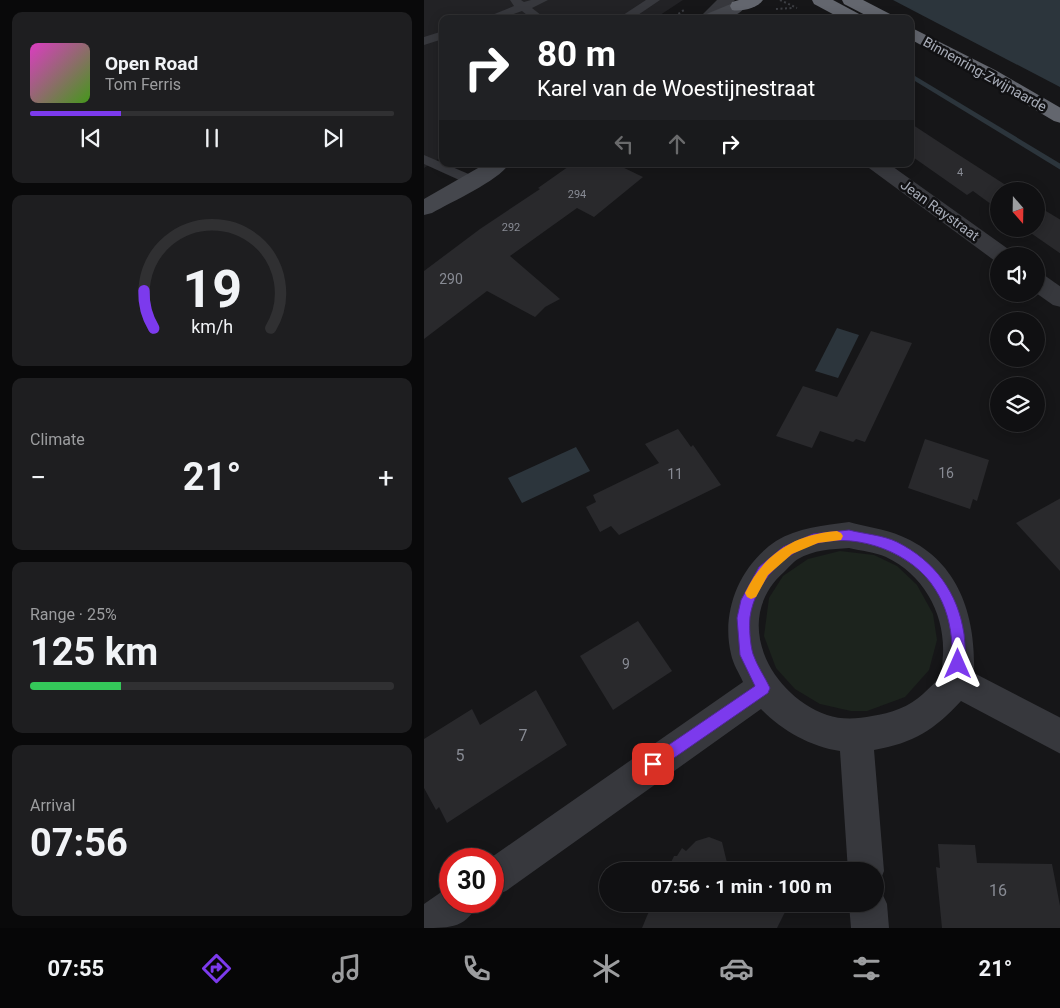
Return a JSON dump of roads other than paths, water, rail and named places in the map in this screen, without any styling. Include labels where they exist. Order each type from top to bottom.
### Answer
[{"type":"highway","points":[[727,2],[756,0]]},
{"type":"highway","points":[[808,0],[843,4],[853,15]]},
{"type":"highway","points":[[820,0],[843,4],[875,15]]},
{"type":"highway","name":"Binnenring-Zwijnaarde","points":[[914,34],[990,75],[1060,116]]},
{"type":"highway","points":[[914,49],[944,65],[990,75]]},
{"type":"main road","points":[[714,15],[727,2]]},
{"type":"main road","points":[[424,208],[494,167]]},
{"type":"street","points":[[711,15],[727,2]]},
{"type":"street","name":"Jean Raystraat","points":[[880,167],[991,247]]},
{"type":"street","points":[[1045,288],[1060,299]]},
{"type":"street","points":[[849,536],[893,546],[920,564],[939,583],[954,613],[959,647],[956,680],[933,707],[899,729],[856,736],[826,732],[785,711],[763,688],[747,655],[743,618],[747,600],[763,571],[787,550],[817,538],[849,536]]},
{"type":"street","points":[[956,680],[1060,737]]},
{"type":"street","points":[[504,870],[763,688]]},
{"type":"street","points":[[856,736],[865,862]]},
{"type":"street","points":[[869,912],[870,928]]},
{"type":"street","points":[[424,926],[443,913]]},
{"type":"lane","points":[[496,15],[518,3],[542,0]]},
{"type":"lane","points":[[630,15],[654,0]]},
{"type":"lane","points":[[518,3],[534,15]]},
{"type":"lane","points":[[424,41],[439,36]]},
{"type":"lane","points":[[424,159],[439,166]]},
{"type":"lane","points":[[442,167],[473,181]]},
{"type":"waterway","points":[[914,77],[1061,168]]}]
